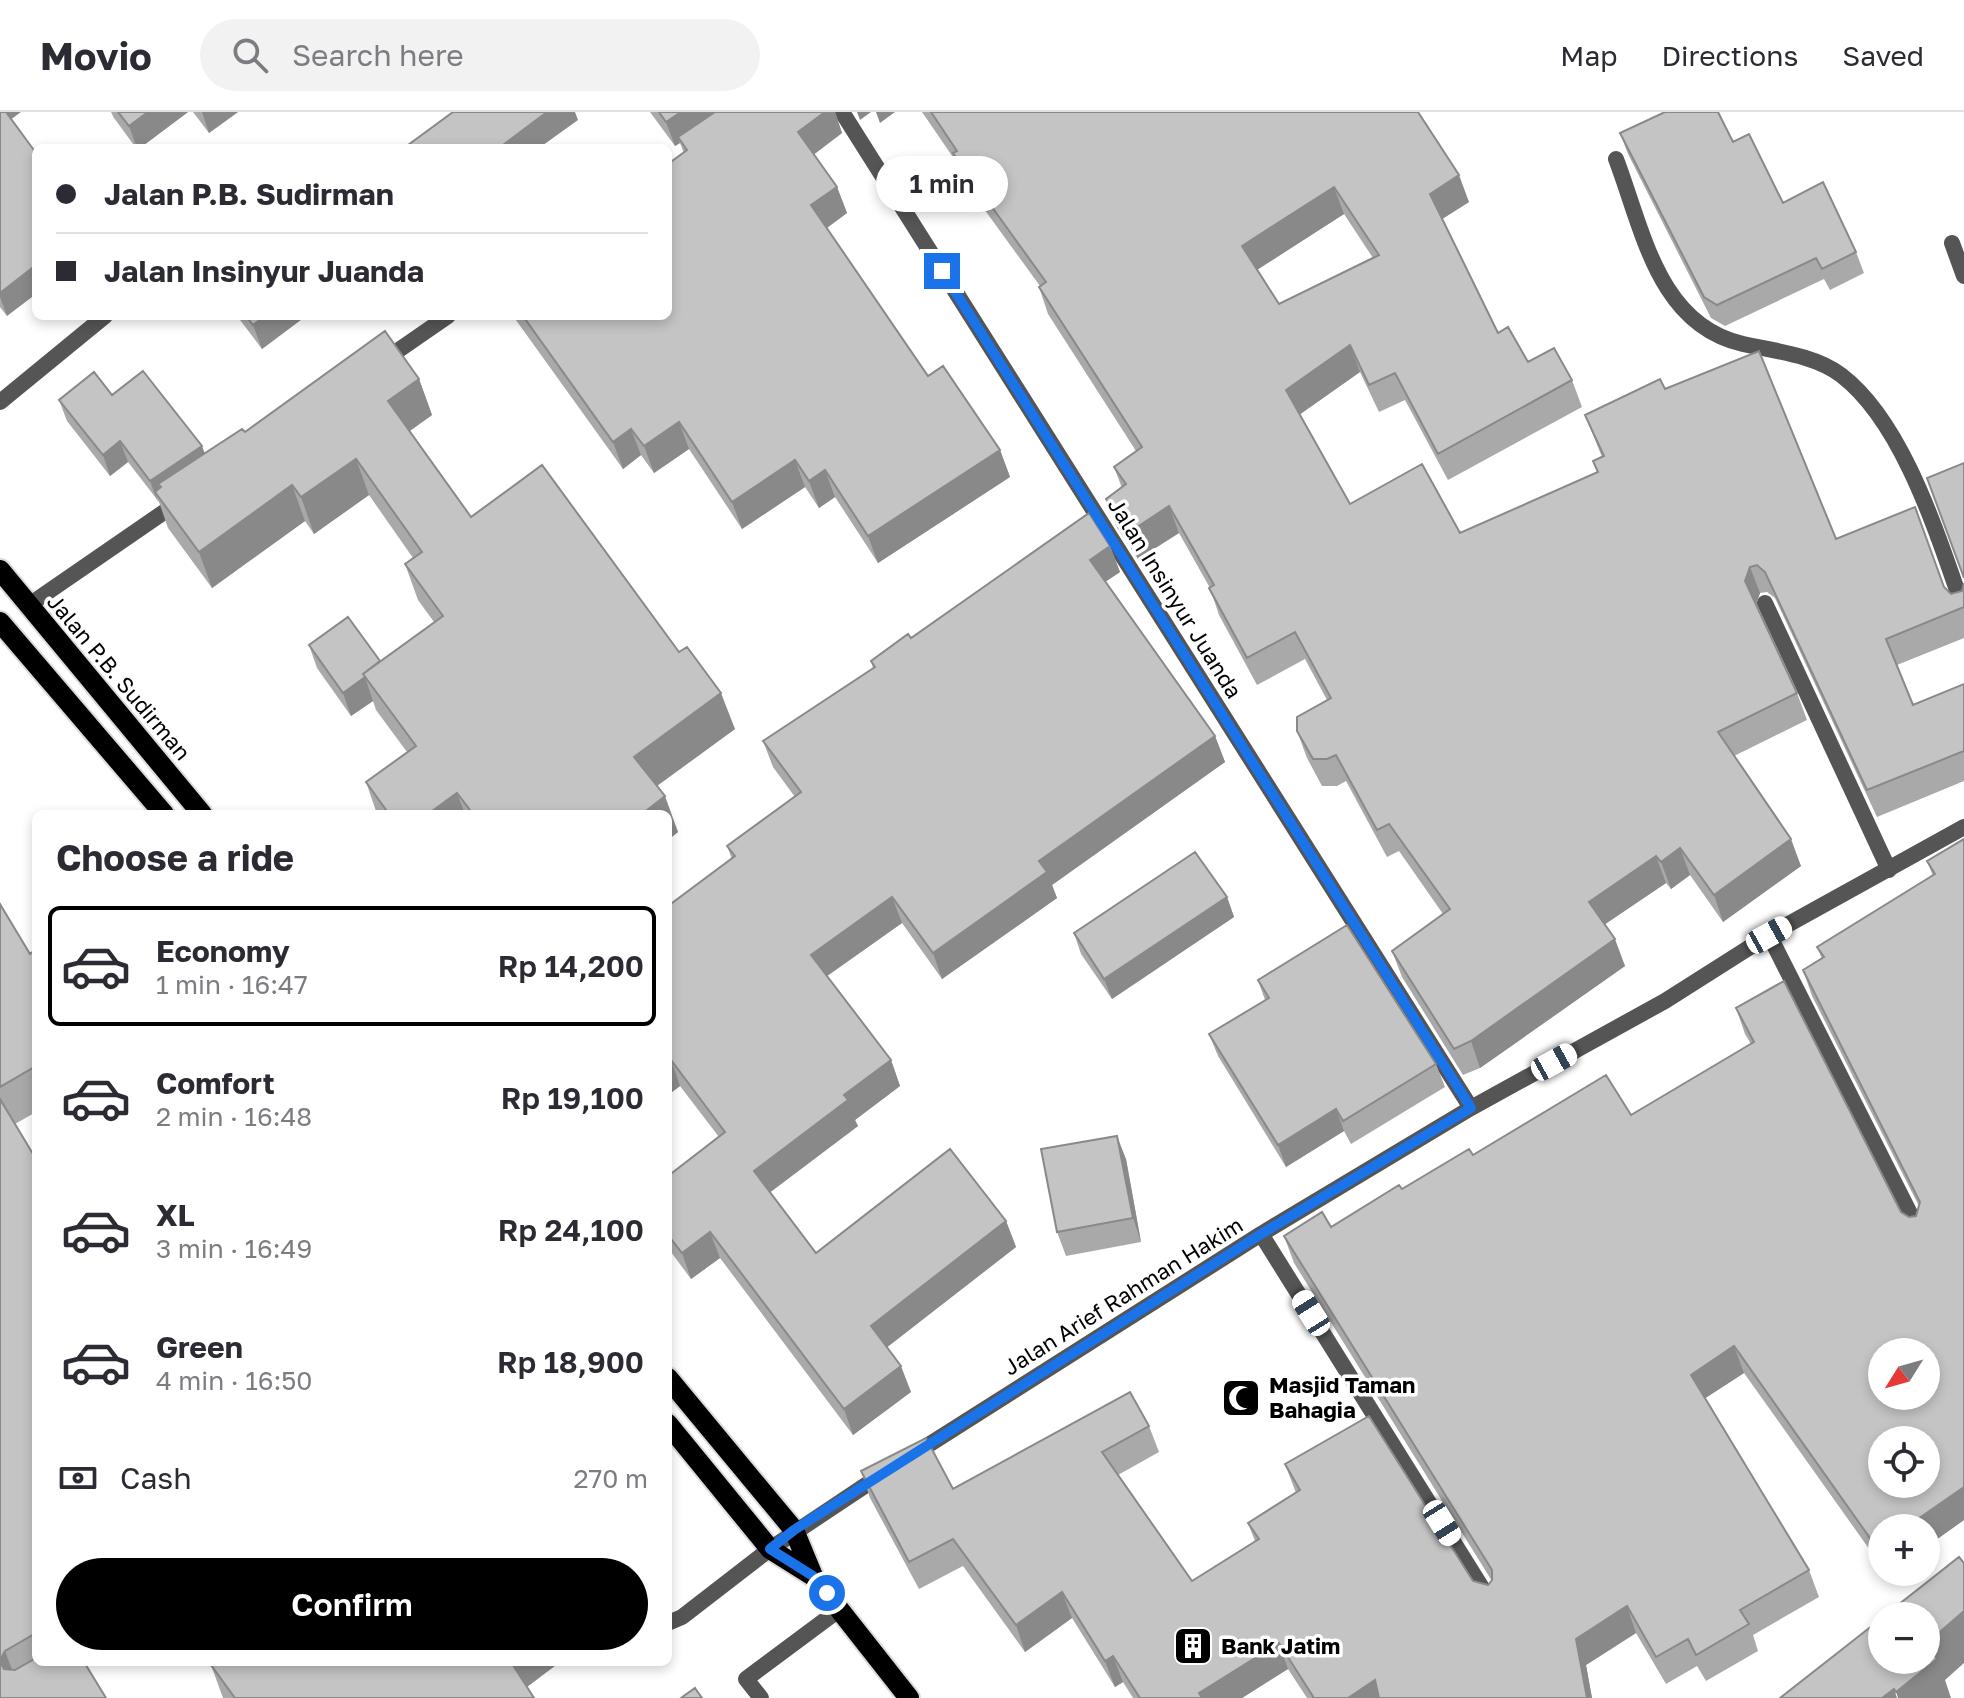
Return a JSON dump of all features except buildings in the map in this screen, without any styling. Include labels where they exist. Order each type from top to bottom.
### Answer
[{"type":"main road","name":"Jalan P.B. Sudirman","points":[[0,570],[199,810]]},
{"type":"main road","points":[[0,622],[161,810]]},
{"type":"main road","points":[[672,1383],[794,1530],[813,1576],[909,1698]]},
{"type":"main road","points":[[672,1429],[770,1549],[813,1576]]},
{"type":"street","name":"Jalan Insinyur Juanda","points":[[842,112],[1471,1108]]},
{"type":"street","points":[[1616,159],[1663,283],[1678,307],[1697,325],[1726,340],[1801,357],[1839,373],[1863,394],[1883,421],[1919,493],[1964,610]]},
{"type":"street","points":[[1952,243],[1964,276]]},
{"type":"street","points":[[0,402],[100,320]]},
{"type":"street","points":[[370,370],[442,320]]},
{"type":"street","points":[[29,605],[199,488]]},
{"type":"street","points":[[1765,603],[1889,870]]},
{"type":"street","name":"Jalan Arief Rahman Hakim","points":[[672,1621],[682,1617],[794,1530],[1261,1234],[1471,1108],[1665,1001],[1769,935],[1963,830]]},
{"type":"street","points":[[1769,935],[1920,1233]]},
{"type":"street","points":[[1261,1234],[1492,1602]]},
{"type":"street","points":[[761,1698],[746,1679],[840,1609]]},
{"type":"place","name":"Masjid Taman Bahagia","points":[[1241,1398]]},
{"type":"place","name":"Bank Jatim","points":[[1193,1646]]},
{"type":"route","points":[[827,1593],[813,1576],[770,1549],[794,1530],[1261,1234],[1471,1108],[942,271]]}]
